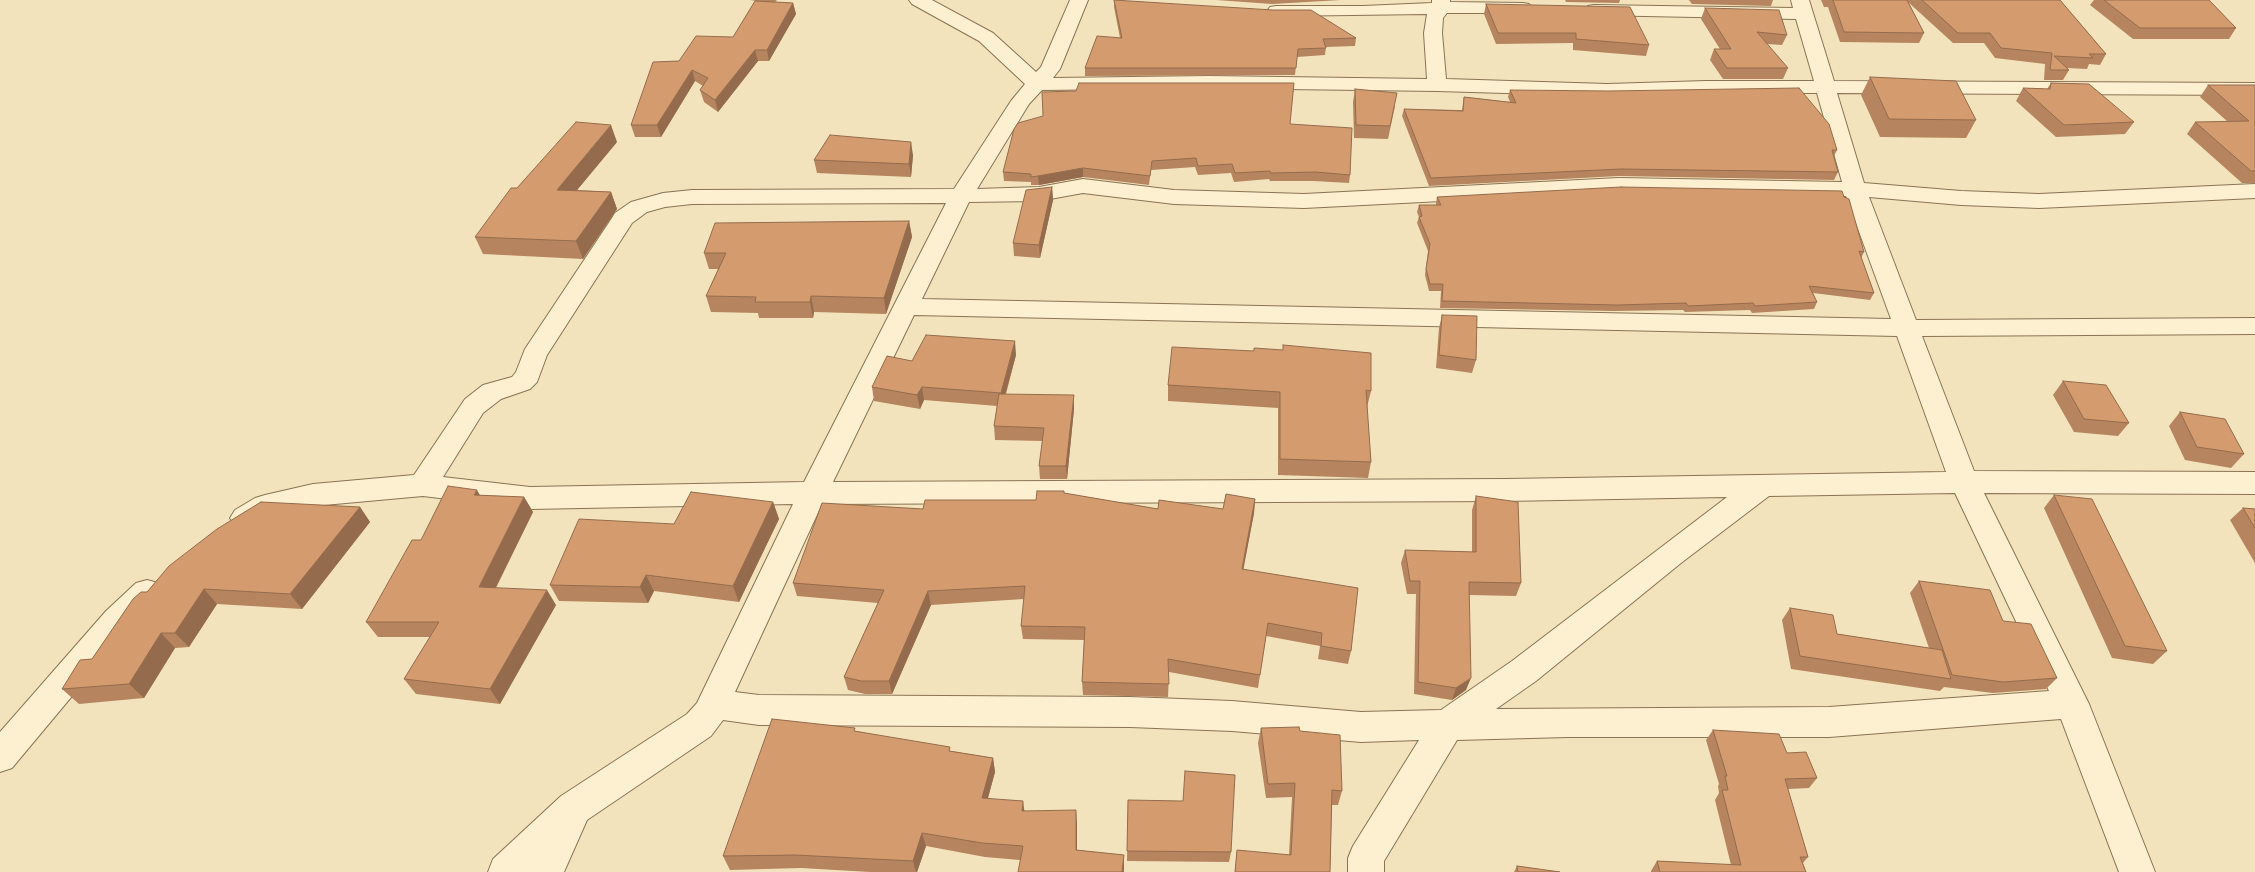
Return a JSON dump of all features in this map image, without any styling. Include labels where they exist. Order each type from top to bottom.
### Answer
[{"type":"street","points":[[918,0],[986,37],[1037,84],[1209,82],[1436,84],[1607,90],[1706,87],[2255,89]]},
{"type":"street","points":[[506,872],[574,808],[699,725],[709,713],[813,492],[961,196],[1020,101],[1050,69],[1079,0]]},
{"type":"street","points":[[1436,84],[1433,32],[1434,17],[1441,4]]},
{"type":"street","points":[[1263,10],[1362,11],[1441,4],[1542,9]]},
{"type":"street","points":[[1580,10],[1803,7],[1825,88],[1848,159],[1855,189],[1964,482],[2072,704],[2137,872]]},
{"type":"street","points":[[423,485],[474,406],[492,392],[521,383],[528,376],[534,355],[623,218],[639,207],[663,200],[692,197],[1039,194],[1083,186],[1174,197],[1304,201],[1620,185],[1855,189],[1961,198],[2039,201],[2255,191]]},
{"type":"street","points":[[905,308],[1906,328],[2255,326]]},
{"type":"street","points":[[226,529],[266,506],[314,495],[423,485],[530,498],[813,492],[1505,490],[1964,482],[2255,483]]},
{"type":"street","points":[[1366,872],[1366,858],[1446,725],[1524,672],[1670,555],[1762,486]]},
{"type":"street","points":[[0,758],[117,620],[163,576]]},
{"type":"street","points":[[713,704],[759,710],[1130,712],[1232,716],[1361,727],[1568,722],[1829,722],[2072,704]]},
{"type":"street","points":[[545,872],[574,808]]},
{"type":"building","points":[[1114,0],[1273,10],[1311,10],[1356,38],[1323,39],[1326,48],[1298,49],[1296,68],[1085,68],[1097,36],[1122,38]]},
{"type":"building","points":[[1833,0],[1907,0],[1924,33],[1844,32]]},
{"type":"building","points":[[1922,0],[2060,0],[2106,54],[2089,54],[2093,58],[2054,56],[2069,70],[2050,70],[2052,53],[2001,48],[1990,33],[1958,33]]},
{"type":"building","points":[[2104,0],[2209,0],[2236,28],[2140,28]]},
{"type":"building","points":[[755,1],[793,3],[767,50],[755,50],[715,100],[700,90],[708,78],[692,70],[657,125],[631,125],[653,62],[679,61],[696,36],[733,37]]},
{"type":"building","points":[[1486,4],[1630,7],[1649,45],[1576,39],[1576,33],[1498,33]]},
{"type":"building","points":[[1705,8],[1779,10],[1787,35],[1757,32],[1788,68],[1727,68],[1714,49],[1731,49]]},
{"type":"building","points":[[1870,77],[1956,81],[1976,120],[1889,119]]},
{"type":"building","points":[[1079,83],[1294,83],[1290,124],[1352,128],[1350,175],[1316,172],[1271,173],[1270,171],[1235,173],[1232,164],[1198,166],[1196,158],[1152,161],[1150,176],[1083,168],[1031,177],[1031,174],[1003,172],[1014,129],[1018,123],[1043,116],[1042,92],[1076,91]]},
{"type":"building","points":[[2051,83],[2089,84],[2134,122],[2064,125],[2023,88],[2050,89]]},
{"type":"building","points":[[2208,85],[2255,85],[2255,171],[2251,171],[2195,122],[2249,121]]},
{"type":"building","points":[[1799,88],[1829,124],[1837,150],[1832,150],[1838,172],[1621,169],[1431,178],[1404,109],[1463,111],[1464,97],[1516,103],[1510,90],[1609,91]]},
{"type":"building","points":[[1355,89],[1397,93],[1390,126],[1356,125]]},
{"type":"building","points":[[576,122],[611,125],[557,190],[611,192],[576,241],[475,237],[511,188],[517,188]]},
{"type":"building","points":[[830,135],[911,142],[909,164],[814,160]]},
{"type":"building","points":[[1052,187],[1039,245],[1013,243],[1026,190]]},
{"type":"building","points":[[1621,187],[1842,191],[1844,197],[1849,199],[1864,252],[1859,251],[1874,293],[1809,286],[1817,302],[1755,306],[1753,303],[1688,306],[1686,303],[1617,305],[1442,301],[1443,284],[1430,284],[1426,269],[1430,244],[1419,217],[1422,216],[1419,205],[1441,205],[1437,197]]},
{"type":"building","points":[[909,221],[884,298],[811,296],[810,302],[755,302],[756,297],[706,296],[726,253],[704,253],[715,223]]},
{"type":"building","points":[[1442,315],[1477,316],[1476,360],[1439,355]]},
{"type":"building","points":[[926,335],[1015,341],[1001,393],[922,387],[917,395],[872,387],[887,356],[912,361]]},
{"type":"building","points":[[1283,345],[1371,353],[1371,391],[1366,390],[1371,462],[1280,459],[1280,392],[1168,385],[1172,347],[1254,351],[1254,348],[1283,350]]},
{"type":"building","points":[[2063,381],[2106,385],[2129,423],[2084,419]]},
{"type":"building","points":[[999,394],[1074,395],[1066,466],[1039,466],[1044,428],[994,426]]},
{"type":"building","points":[[2180,412],[2225,419],[2244,454],[2197,447]]},
{"type":"building","points":[[448,486],[477,490],[474,495],[524,497],[479,587],[547,590],[490,689],[404,679],[439,622],[366,622],[412,540],[421,540]]},
{"type":"building","points":[[1037,491],[1064,491],[1064,493],[1158,509],[1159,500],[1223,509],[1226,494],[1255,499],[1242,569],[1358,588],[1351,651],[1321,646],[1322,633],[1268,623],[1260,675],[1168,659],[1169,684],[1082,682],[1085,627],[1021,626],[1025,586],[928,591],[889,681],[861,681],[844,677],[884,590],[793,583],[822,503],[923,509],[925,500],[1036,500]]},
{"type":"building","points":[[691,492],[773,502],[733,586],[646,575],[640,587],[550,585],[579,519],[674,524]]},
{"type":"building","points":[[2054,495],[2092,499],[2167,651],[2125,646]]},
{"type":"building","points":[[1476,496],[1518,502],[1521,583],[1469,582],[1471,678],[1456,688],[1418,682],[1420,581],[1410,581],[1405,550],[1476,552]]},
{"type":"building","points":[[261,502],[360,507],[290,594],[204,589],[175,633],[161,633],[129,684],[62,689],[80,660],[92,659],[133,599],[141,592],[147,592],[169,566],[217,529]]},
{"type":"building","points":[[2243,508],[2255,509],[2255,528]]},
{"type":"building","points":[[1919,581],[1990,590],[2003,621],[2031,624],[2057,678],[2003,682],[1952,675]]},
{"type":"building","points":[[1790,608],[1833,615],[1837,634],[1942,650],[1951,679],[1800,656]]},
{"type":"building","points":[[772,719],[855,728],[854,731],[950,747],[949,751],[993,758],[982,798],[1023,801],[1022,811],[1076,810],[1076,850],[1124,855],[1122,872],[1018,872],[1023,846],[982,843],[922,833],[913,861],[795,855],[723,856]]},
{"type":"building","points":[[1299,727],[1300,731],[1340,735],[1342,791],[1332,790],[1330,872],[1235,872],[1237,850],[1291,855],[1295,783],[1268,784],[1261,728]]},
{"type":"building","points":[[1713,730],[1779,734],[1787,753],[1806,752],[1817,778],[1785,779],[1808,857],[1800,857],[1806,872],[1660,872],[1657,861],[1741,865],[1722,790],[1728,790],[1725,776],[1727,776]]},
{"type":"building","points":[[1185,771],[1235,775],[1231,852],[1127,851],[1128,800],[1183,801]]},
{"type":"building","points":[[1517,866],[1560,872],[1518,872]]}]
